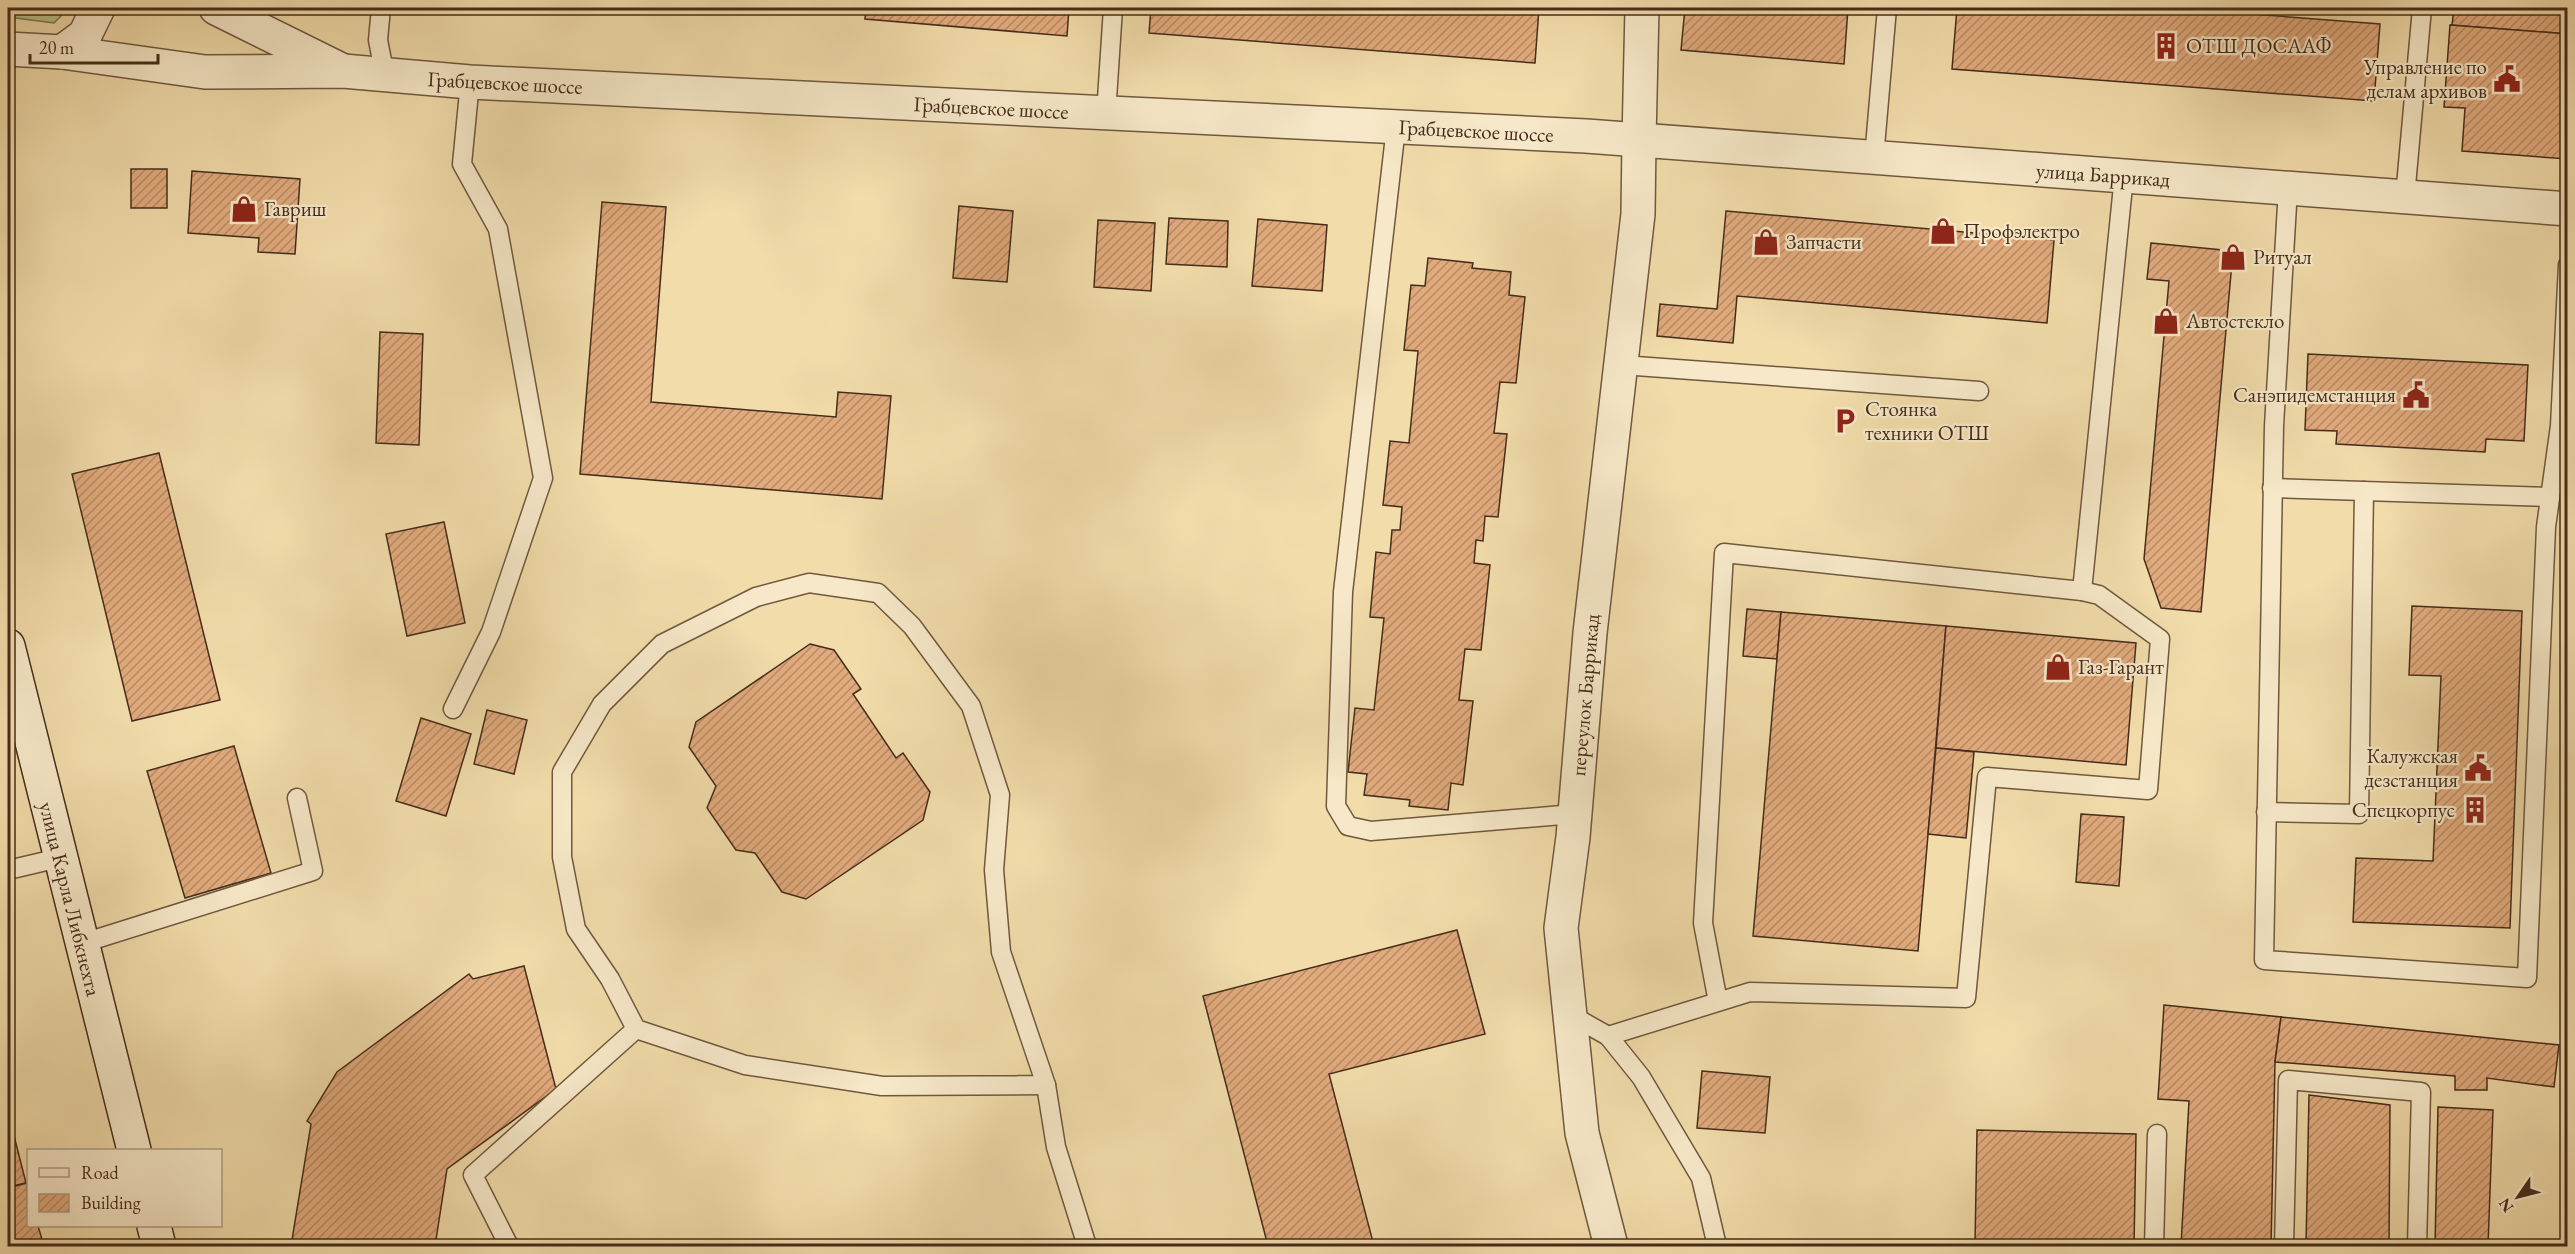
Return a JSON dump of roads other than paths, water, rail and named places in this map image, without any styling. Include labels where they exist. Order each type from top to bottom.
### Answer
[{"type":"street","points":[[62,52],[85,35],[98,8]]},
{"type":"street","name":"Грабцевское шоссе","points":[[216,8],[343,71]]},
{"type":"street","name":"переулок Баррикад","points":[[1611,1246],[1582,1133],[1561,928],[1590,633],[1638,214],[1642,8]]},
{"type":"street","name":"Грабцевское шоссе","points":[[8,49],[62,52],[206,72],[343,71],[470,82],[1638,140]]},
{"type":"street","name":"улица Баррикад","points":[[1638,140],[2568,209]]},
{"type":"street","name":"улица Карла Либкнехта","points":[[8,646],[80,944],[134,1149]]},
{"type":"street","points":[[153,1227],[159,1246]]},
{"type":"lane","points":[[381,8],[378,40],[386,76]]},
{"type":"lane","points":[[1106,114],[1113,8]]},
{"type":"lane","points":[[1874,158],[1887,8]]},
{"type":"lane","points":[[2405,197],[2422,8]]},
{"type":"lane","points":[[453,709],[491,632],[543,478],[498,229],[462,164],[470,82]]},
{"type":"lane","points":[[1396,127],[1344,592],[1336,806],[1348,826],[1371,831],[1574,814]]},
{"type":"lane","points":[[2082,591],[2124,176]]},
{"type":"lane","points":[[2288,188],[2272,488],[2264,960],[2527,978],[2546,527],[2560,426],[2568,265]]},
{"type":"lane","points":[[1622,365],[1979,391]]},
{"type":"lane","points":[[2272,488],[2550,497]]},
{"type":"lane","points":[[2266,812],[2359,814],[2364,491]]},
{"type":"lane","points":[[1608,1036],[1718,1002],[1750,992],[1966,998],[1987,777],[2148,790],[2160,639],[2099,595],[2082,591],[1724,553],[1702,923],[1718,1002]]},
{"type":"lane","points":[[1046,1085],[882,1086],[745,1065],[636,1029],[610,978],[576,929],[562,858],[562,772],[602,704],[662,644],[756,597],[809,583],[878,593],[912,626],[971,706],[1000,795],[994,870],[1001,952],[1046,1085],[1056,1147],[1087,1246]]},
{"type":"lane","points":[[80,944],[313,871],[297,798]]},
{"type":"lane","points":[[8,870],[59,858]]},
{"type":"lane","points":[[1569,1014],[1608,1036],[1641,1077],[1701,1178],[1717,1246]]},
{"type":"lane","points":[[509,1246],[473,1175],[636,1029]]},
{"type":"lane","points":[[2284,1246],[2288,1080],[2421,1092],[2417,1246]]},
{"type":"lane","points":[[2154,1246],[2157,1134]]},
{"type":"place","name":"ОТШ ДОСААФ","points":[[2166,46]]},
{"type":"place","name":"Управление по делам архивов","points":[[2507,79]]},
{"type":"place","name":"Гавриш","points":[[244,209]]},
{"type":"place","name":"Профэлектро","points":[[1943,231]]},
{"type":"place","name":"Запчасти","points":[[1766,242]]},
{"type":"place","name":"Ритуал","points":[[2233,257]]},
{"type":"place","name":"Автостекло","points":[[2166,321]]},
{"type":"place","name":"Санэпидемстанция","points":[[2416,395]]},
{"type":"place","name":"Стоянка техники ОТШ","points":[[1845,421]]},
{"type":"place","name":"Газ-Гарант","points":[[2058,667]]},
{"type":"place","name":"Калужская дезстанция","points":[[2478,768]]},
{"type":"place","name":"Спецкорпус","points":[[2475,810]]}]
